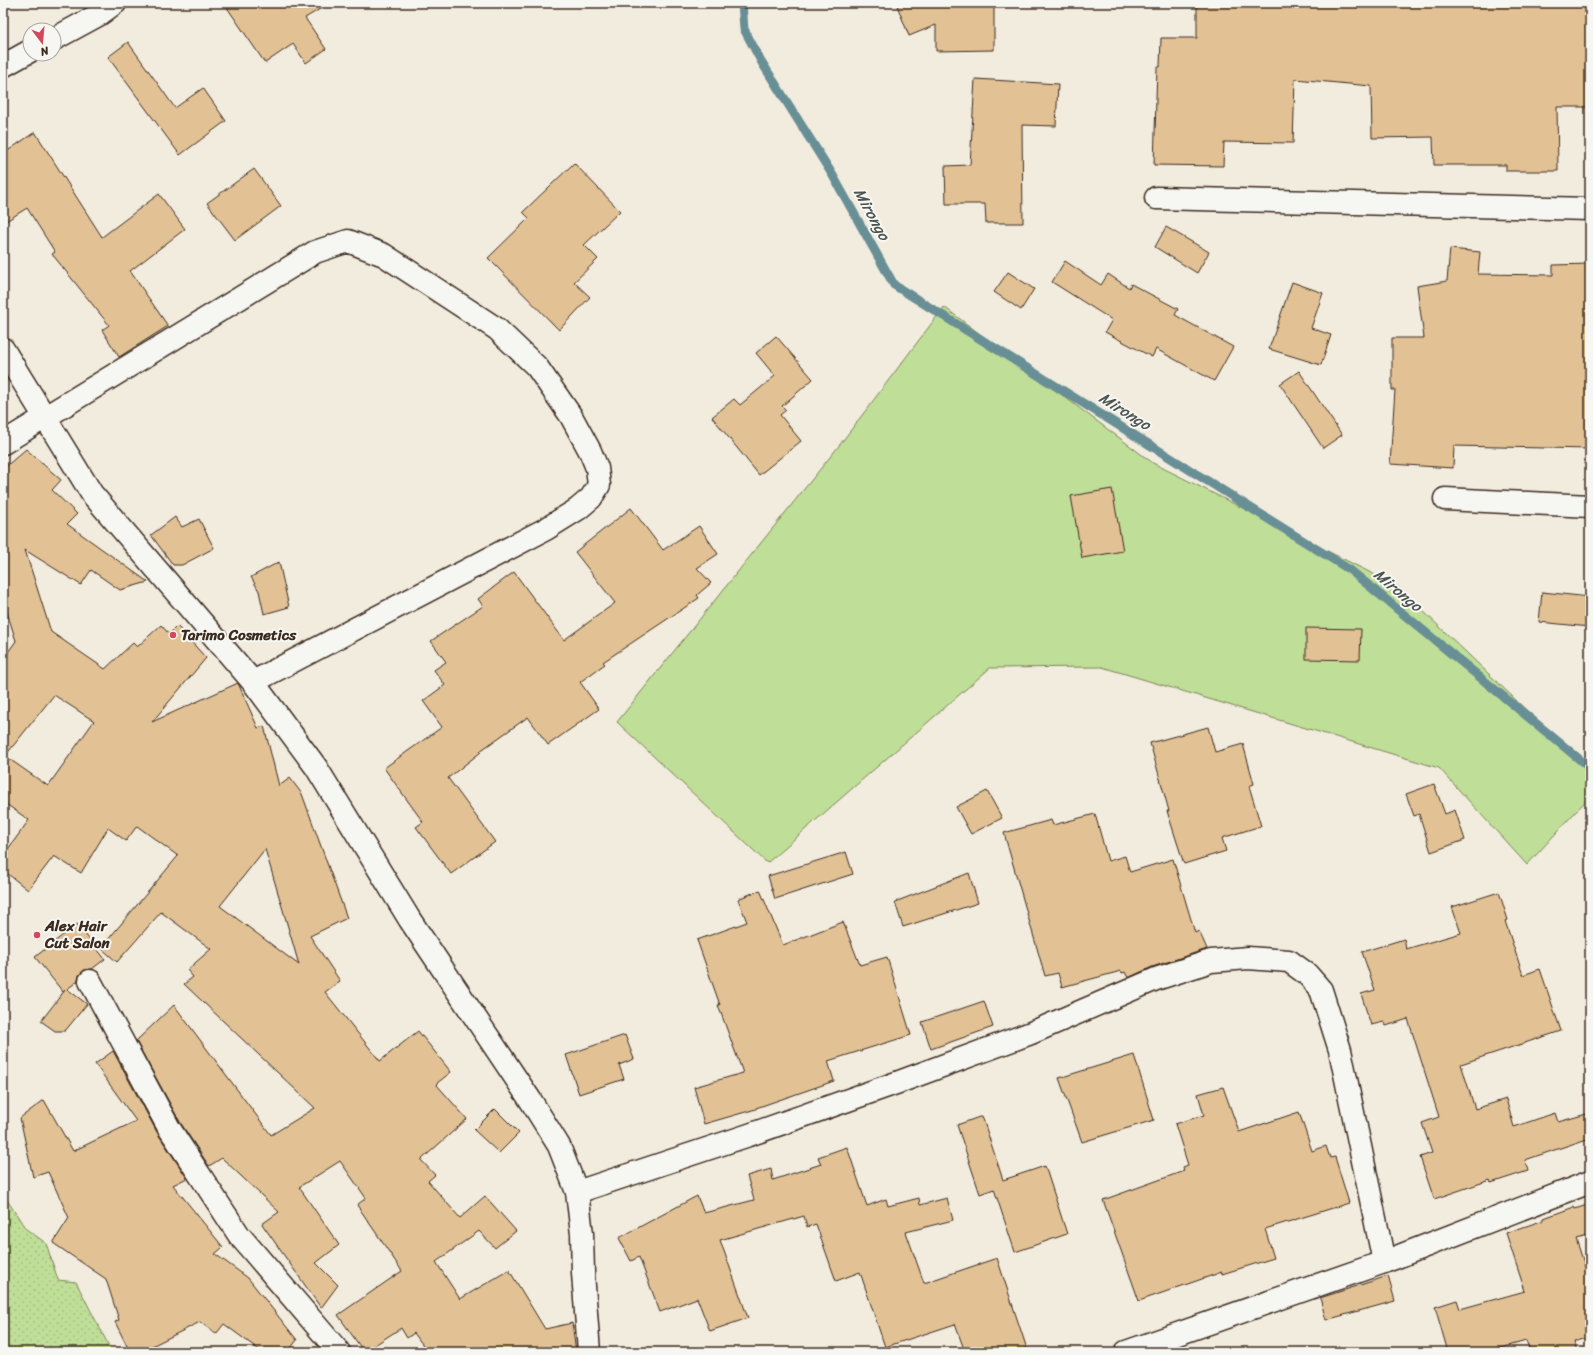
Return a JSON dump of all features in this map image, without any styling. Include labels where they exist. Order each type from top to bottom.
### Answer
[{"type":"street","points":[[62,34],[100,14],[115,3]]},
{"type":"street","points":[[3,66],[22,55]]},
{"type":"street","points":[[1156,198],[1590,209]]},
{"type":"street","points":[[3,444],[315,252],[348,241],[384,255],[497,329],[537,367],[571,416],[595,462],[599,485],[591,498],[578,509],[546,530],[253,682]]},
{"type":"street","points":[[3,349],[92,494],[253,682],[316,767],[414,926],[531,1101],[559,1146],[577,1192],[582,1234],[582,1273],[589,1352]]},
{"type":"street","points":[[1445,499],[1590,506]]},
{"type":"street","points":[[577,1192],[749,1135],[899,1082],[1031,1033],[1156,979],[1211,961],[1248,958],[1289,962],[1307,974],[1321,990],[1340,1050],[1384,1262]]},
{"type":"street","points":[[90,981],[169,1128],[239,1235],[339,1352]]},
{"type":"street","points":[[1126,1352],[1384,1262],[1590,1182]]},
{"type":"green space","points":[[944,307],[1153,463],[1397,586],[1590,771],[1590,796],[1527,865],[1439,768],[1102,667],[990,668],[767,863],[617,722],[838,447]]},
{"type":"green space","points":[[3,1194],[26,1229],[46,1243],[58,1280],[76,1282],[112,1352],[3,1352]]},
{"type":"building","points":[[224,3],[330,3],[305,18],[326,49],[306,63],[293,44],[265,63]]},
{"type":"building","points":[[896,3],[994,3],[994,50],[936,51],[936,25],[909,36]]},
{"type":"building","points":[[1197,3],[1590,3],[1590,107],[1557,107],[1558,171],[1506,171],[1506,165],[1434,165],[1433,137],[1372,138],[1371,86],[1295,79],[1293,143],[1224,142],[1223,166],[1154,165],[1157,67],[1160,67],[1161,38],[1197,38]]},
{"type":"building","points":[[128,42],[175,108],[203,88],[226,121],[180,155],[108,57]]},
{"type":"building","points":[[975,79],[1058,84],[1056,126],[1022,125],[1023,223],[986,223],[985,204],[946,204],[945,166],[970,165]]},
{"type":"building","points":[[35,132],[102,237],[159,194],[185,229],[130,271],[168,326],[119,357],[102,330],[109,325],[52,254],[55,252],[27,208],[3,223],[3,154]]},
{"type":"building","points":[[574,163],[620,211],[584,245],[598,259],[574,282],[590,297],[559,330],[488,258],[529,218],[523,212]]},
{"type":"building","points":[[254,169],[281,206],[235,240],[207,203]]},
{"type":"building","points":[[1166,227],[1209,252],[1197,273],[1155,247]]},
{"type":"building","points":[[1450,249],[1480,252],[1478,274],[1553,275],[1553,265],[1590,264],[1590,449],[1454,446],[1453,468],[1390,464],[1395,390],[1392,390],[1392,338],[1424,338],[1417,286],[1447,281]]},
{"type":"building","points":[[1065,261],[1101,285],[1108,274],[1129,288],[1131,284],[1178,309],[1175,315],[1233,347],[1214,381],[1156,349],[1152,357],[1105,332],[1112,320],[1052,282]]},
{"type":"building","points":[[1008,272],[1034,289],[1021,310],[994,292]]},
{"type":"building","points":[[1292,282],[1323,293],[1311,328],[1331,335],[1321,365],[1269,349]]},
{"type":"building","points":[[776,336],[813,379],[782,406],[786,410],[780,415],[801,441],[759,475],[712,417],[734,399],[740,405],[775,376],[756,353]]},
{"type":"building","points":[[1299,371],[1342,435],[1323,448],[1280,384]]},
{"type":"building","points":[[26,449],[61,480],[52,490],[77,514],[67,524],[148,582],[120,590],[91,570],[81,585],[25,550],[51,632],[105,669],[133,643],[137,647],[161,625],[169,634],[177,626],[206,658],[152,722],[238,683],[258,728],[264,726],[279,786],[290,778],[302,794],[347,918],[310,936],[340,981],[325,992],[380,1061],[418,1031],[451,1072],[436,1084],[467,1119],[421,1160],[435,1175],[428,1181],[460,1218],[485,1196],[516,1231],[495,1248],[479,1231],[436,1262],[460,1299],[509,1270],[545,1329],[572,1323],[576,1352],[428,1352],[414,1333],[407,1338],[401,1328],[364,1352],[338,1315],[402,1271],[357,1205],[366,1198],[340,1161],[299,1187],[339,1245],[316,1263],[338,1285],[321,1308],[262,1224],[279,1212],[222,1158],[209,1166],[180,1122],[136,1041],[174,1005],[271,1135],[315,1108],[184,984],[193,977],[187,970],[211,949],[161,912],[117,962],[101,948],[178,856],[137,826],[126,841],[108,828],[81,873],[54,856],[28,890],[3,870],[3,856],[29,820],[3,802],[3,659],[16,641],[3,599],[3,469]],"holes":[[[54,695],[94,721],[48,786],[5,756]],[[265,849],[293,944],[299,965],[220,906]]]},
{"type":"building","points":[[1112,489],[1123,551],[1082,558],[1071,496]]},
{"type":"building","points":[[631,508],[663,550],[699,526],[718,554],[697,568],[711,583],[697,595],[699,598],[603,662],[605,664],[580,682],[599,709],[548,745],[528,717],[480,751],[481,752],[448,778],[495,842],[451,874],[416,827],[423,822],[384,768],[442,727],[423,701],[445,685],[434,670],[446,662],[431,641],[483,606],[478,599],[514,572],[564,640],[615,603],[575,552]]},
{"type":"building","points":[[175,517],[182,527],[199,519],[214,548],[182,565],[173,565],[151,535]]},
{"type":"building","points":[[279,562],[289,607],[264,614],[259,591],[251,577]]},
{"type":"building","points":[[1542,592],[1590,597],[1590,627],[1539,622]]},
{"type":"building","points":[[1306,628],[1361,629],[1360,660],[1306,659]]},
{"type":"building","points":[[1208,727],[1215,752],[1243,744],[1254,784],[1249,786],[1261,826],[1222,838],[1226,851],[1184,864],[1167,811],[1169,811],[1150,743]]},
{"type":"building","points":[[1434,784],[1445,814],[1455,810],[1465,840],[1431,852],[1419,814],[1414,816],[1406,794]]},
{"type":"building","points":[[987,791],[1002,818],[971,834],[956,807]]},
{"type":"building","points":[[1095,814],[1108,861],[1125,856],[1130,872],[1173,859],[1195,933],[1199,931],[1207,949],[1152,967],[1128,978],[1125,972],[1122,973],[1121,971],[1062,987],[1058,973],[1045,976],[1004,833],[1051,820],[1053,825]]},
{"type":"building","points":[[846,852],[853,874],[775,899],[768,876]]},
{"type":"building","points":[[969,873],[978,903],[903,927],[895,902]]},
{"type":"building","points":[[760,890],[783,945],[843,922],[860,965],[887,957],[911,1035],[828,1061],[834,1081],[756,1109],[704,1124],[694,1087],[743,1073],[718,1005],[720,1005],[697,940],[747,922],[738,899]]},
{"type":"building","points":[[1499,892],[1508,920],[1505,921],[1523,975],[1540,969],[1561,1031],[1461,1064],[1475,1109],[1506,1099],[1514,1127],[1555,1113],[1558,1122],[1590,1113],[1590,1138],[1525,1160],[1528,1171],[1491,1183],[1490,1180],[1434,1199],[1420,1157],[1432,1153],[1422,1123],[1439,1117],[1408,1019],[1386,1026],[1384,1022],[1371,1025],[1361,994],[1375,990],[1362,952],[1404,939],[1406,949],[1461,933],[1452,907]]},
{"type":"building","points":[[77,924],[105,959],[92,969],[84,970],[79,975],[78,981],[67,989],[87,1004],[65,1031],[55,1031],[41,1021],[65,990],[63,992],[35,957]]},
{"type":"building","points":[[984,1001],[993,1027],[931,1049],[922,1022]]},
{"type":"building","points":[[625,1035],[634,1059],[619,1065],[624,1079],[579,1094],[566,1055]]},
{"type":"building","points":[[113,1051],[158,1134],[187,1178],[173,1185],[223,1247],[215,1254],[248,1278],[297,1340],[288,1352],[262,1352],[224,1324],[216,1334],[200,1322],[140,1352],[130,1352],[115,1322],[119,1320],[106,1279],[53,1243],[69,1218],[48,1172],[33,1177],[20,1118],[44,1100],[73,1151],[136,1121],[95,1064]]},
{"type":"building","points":[[1134,1055],[1154,1120],[1082,1142],[1059,1078]]},
{"type":"building","points":[[1223,1087],[1239,1132],[1299,1112],[1312,1151],[1326,1146],[1330,1158],[1335,1157],[1349,1203],[1265,1229],[1274,1258],[1222,1274],[1222,1272],[1139,1301],[1103,1200],[1184,1171],[1183,1167],[1188,1165],[1175,1124],[1204,1115],[1198,1094]]},
{"type":"building","points":[[495,1109],[519,1133],[499,1153],[474,1130]]},
{"type":"building","points":[[982,1116],[1003,1180],[1045,1166],[1067,1234],[1015,1252],[994,1189],[980,1194],[957,1125]]},
{"type":"building","points":[[847,1147],[867,1206],[886,1199],[888,1206],[919,1198],[920,1205],[947,1198],[953,1220],[906,1232],[924,1283],[997,1258],[1028,1352],[965,1352],[955,1324],[885,1347],[860,1272],[836,1281],[816,1224],[807,1227],[804,1216],[720,1240],[748,1318],[710,1331],[697,1298],[660,1312],[639,1257],[631,1261],[619,1238],[697,1196],[704,1213],[754,1200],[747,1176],[771,1169],[773,1180],[821,1164],[818,1157]]},
{"type":"building","points":[[1590,1204],[1590,1235],[1576,1239],[1590,1281],[1590,1337],[1574,1342],[1577,1352],[1530,1352],[1526,1341],[1487,1352],[1448,1352],[1435,1307],[1457,1300],[1460,1309],[1525,1291],[1506,1233],[1544,1220],[1544,1218],[1574,1207],[1575,1209]]},
{"type":"building","points":[[1388,1276],[1395,1301],[1326,1320],[1320,1298]]},
{"type":"waterway","name":"Mirongo","points":[[742,3],[744,29],[761,61],[832,174],[894,285],[1350,570],[1590,768]]},
{"type":"place","name":"Tarimo Cosmetics","points":[[173,635]]},
{"type":"place","name":"Alex Hair Cut Salon","points":[[37,935]]}]
